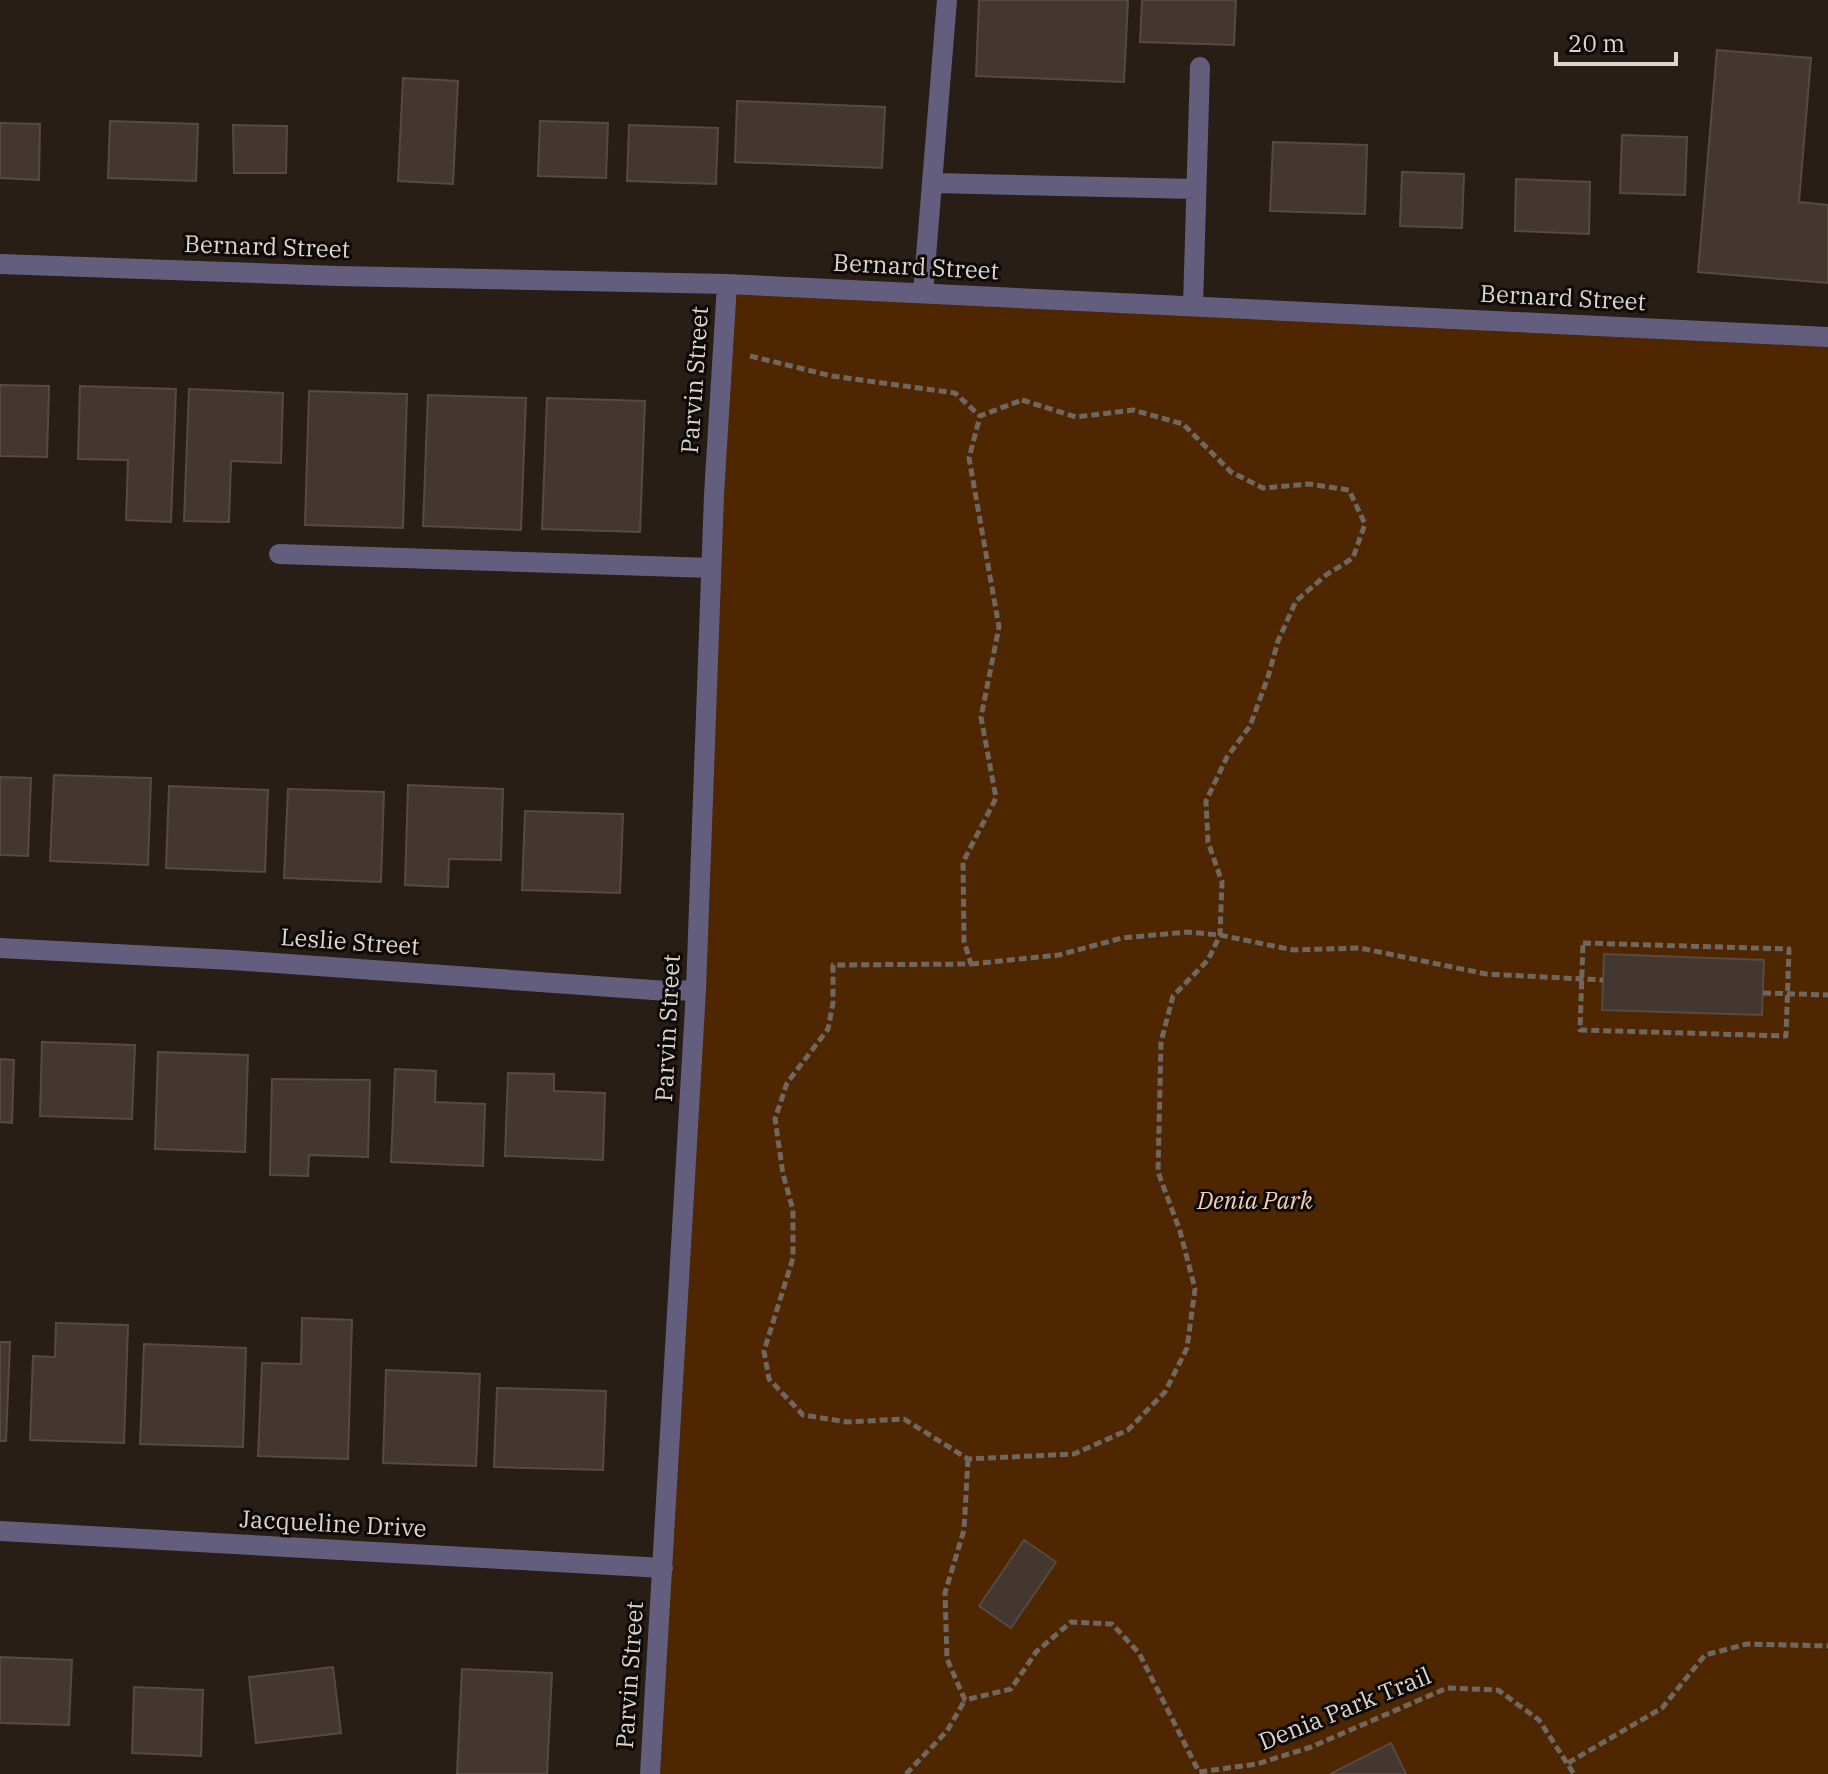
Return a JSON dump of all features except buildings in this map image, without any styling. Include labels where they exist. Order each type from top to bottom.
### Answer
[{"type":"street","points":[[923,293],[947,0]]},
{"type":"street","points":[[1193,306],[1200,67]]},
{"type":"street","points":[[932,183],[1196,189]]},
{"type":"street","name":"Bernard Street","points":[[0,264],[337,276],[727,284],[1828,337]]},
{"type":"street","name":"Parvin Street","points":[[650,1774],[696,990],[711,568],[727,284]]},
{"type":"street","points":[[279,554],[711,568]]},
{"type":"street","name":"Leslie Street","points":[[0,948],[232,960],[667,991],[696,990]]},
{"type":"street","name":"Jacqueline Drive","points":[[0,1531],[663,1568]]},
{"type":"path","points":[[723,350],[832,376],[955,393],[980,416]]},
{"type":"path","points":[[980,416],[1022,400],[1076,417],[1133,410],[1183,424],[1231,472],[1263,488],[1309,484],[1349,490],[1365,524],[1353,558],[1326,575],[1296,601],[1278,641],[1250,726],[1227,757],[1206,801],[1208,842],[1222,882],[1220,935],[1208,960],[1173,996],[1161,1042],[1158,1172],[1180,1231],[1195,1289],[1187,1348],[1165,1392],[1128,1430],[1074,1454],[968,1459],[904,1419],[847,1422],[803,1415],[769,1379],[764,1351],[793,1258],[793,1210],[783,1174],[775,1119],[787,1083],[828,1029],[833,1003],[833,965],[971,964],[1059,955],[1122,938],[1187,932],[1220,935],[1293,950],[1360,948],[1486,974],[1603,980]]},
{"type":"path","points":[[971,964],[964,941],[963,862],[996,798],[981,717],[999,627],[969,458],[980,416]]},
{"type":"path","points":[[1583,943],[1789,949],[1786,1036],[1580,1030],[1582,979],[1583,943]]},
{"type":"path","points":[[1763,993],[1828,995]]},
{"type":"path","points":[[906,1774],[947,1731],[965,1700],[947,1659],[945,1593],[964,1530],[968,1459]]},
{"type":"path","name":"Denia Park Trail","points":[[965,1700],[1011,1689],[1036,1652],[1071,1622],[1112,1624],[1139,1653],[1199,1773],[1257,1764],[1311,1747],[1447,1688],[1498,1690],[1539,1720],[1574,1774]]},
{"type":"path","points":[[1568,1763],[1662,1708],[1705,1655],[1747,1644],[1828,1646]]},
{"type":"green space","name":"Denia Park","points":[[727,284],[1828,332],[1828,1774],[653,1774]]}]
